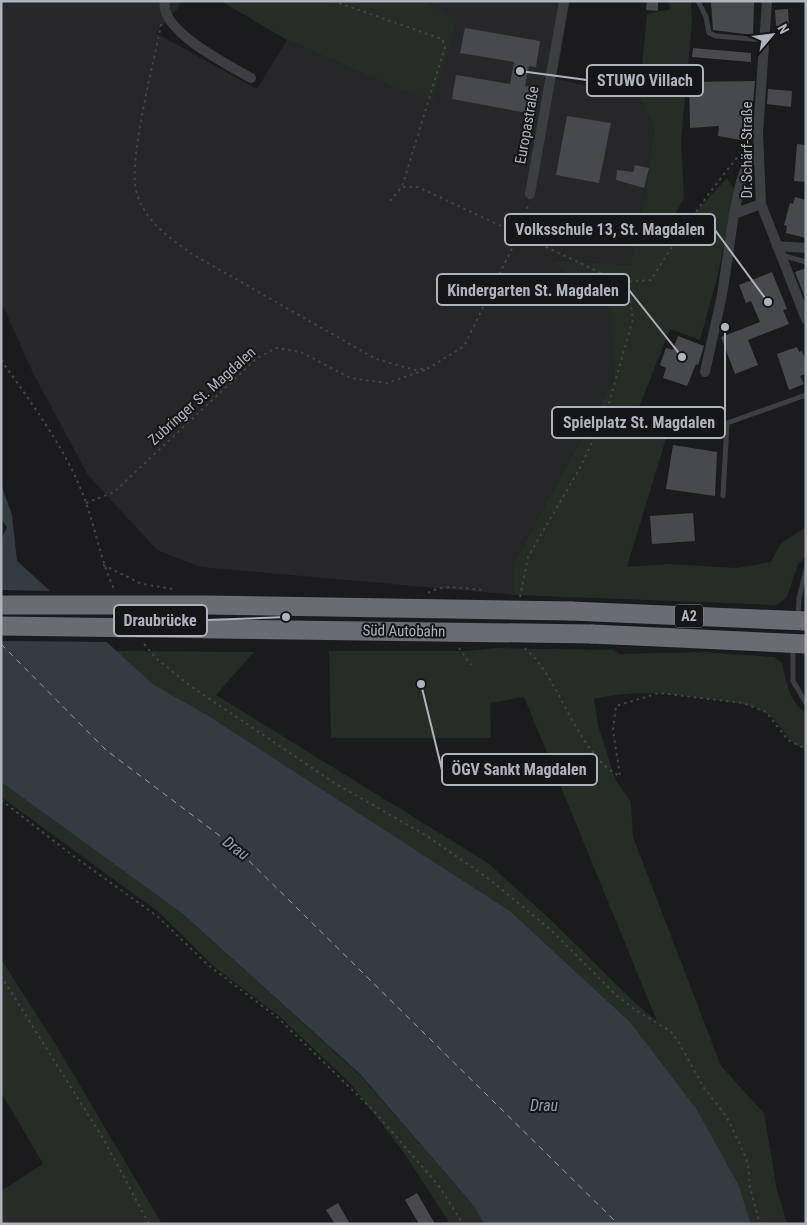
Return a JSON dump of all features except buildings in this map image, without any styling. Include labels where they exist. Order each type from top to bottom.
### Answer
[{"type":"highway","name":"Süd Autobahn","points":[[1,605],[206,605],[571,611],[802,621]]},
{"type":"highway","name":"Süd Autobahn","points":[[1,626],[592,634],[800,643]]},
{"type":"street","name":"Europastraße","points":[[530,194],[564,1]]},
{"type":"street","name":"Dr.Schärf-Straße","points":[[767,1],[758,133],[761,204],[806,319]]},
{"type":"street","points":[[164,4],[180,32],[190,41],[251,78]]},
{"type":"street","points":[[704,372],[722,295],[734,214],[741,183],[751,159],[759,153]]},
{"type":"street","points":[[734,214],[761,204]]},
{"type":"street","points":[[779,250],[806,248]]},
{"type":"lane","points":[[698,1],[706,17],[709,32],[716,36],[765,40]]},
{"type":"lane","points":[[779,250],[806,262]]},
{"type":"lane","points":[[723,496],[727,423],[806,396]]},
{"type":"lane","points":[[802,621],[799,598],[806,570]]},
{"type":"lane","points":[[800,643],[793,681],[806,703]]},
{"type":"path","points":[[333,1],[442,39],[445,47],[402,187],[390,201]]},
{"type":"path","points":[[164,4],[144,104],[135,167],[137,196],[149,218],[165,235],[192,254],[376,359],[415,370],[429,368]]},
{"type":"path","points":[[402,187],[418,187],[612,278],[627,282],[650,280],[684,226],[717,180],[758,133]]},
{"type":"path","name":"Zubringer St. Magdalen","points":[[86,504],[114,492],[256,359],[276,348],[301,352],[350,378],[387,383],[429,368],[464,346],[520,234],[530,194]]},
{"type":"path","points":[[1,360],[51,432],[80,488],[103,565],[116,594]]},
{"type":"path","points":[[422,597],[435,588],[484,590]]},
{"type":"path","points":[[140,638],[157,660],[189,685],[336,784],[427,836],[489,879],[551,930],[617,996],[674,1035],[704,1088],[726,1116],[738,1140],[748,1163],[750,1188],[760,1224]]},
{"type":"path","points":[[1,800],[72,855],[157,916],[208,965],[277,1017],[374,1110],[439,1186],[463,1224]]},
{"type":"path","points":[[1,976],[104,1140],[149,1224]]},
{"type":"shaded area","points":[[1,1],[179,1],[178,8],[156,33],[257,89],[287,40],[393,87],[458,20],[423,1],[570,1],[556,79],[639,97],[654,128],[646,193],[630,265],[552,260],[612,311],[614,378],[515,561],[515,595],[201,567],[157,550],[88,475],[33,373],[1,301]]},
{"type":"shaded area","points":[[221,1],[423,1],[458,19],[433,101],[393,87],[287,40]]},
{"type":"shaded area","points":[[669,1],[691,1],[692,23],[681,140],[684,198],[674,216],[682,227],[727,178],[735,191],[717,279],[700,340],[670,329],[638,410],[670,425],[627,567],[668,564],[736,568],[771,562],[781,543],[806,527],[806,556],[798,564],[787,597],[777,605],[515,595],[515,561],[614,378],[611,311],[551,260],[630,265],[646,193],[654,128],[639,97],[647,14],[670,9]]},
{"type":"shaded area","points":[[496,648],[613,650],[620,654],[703,652],[774,657],[782,663],[792,697],[806,713],[806,749],[793,742],[770,716],[747,705],[686,696],[640,693],[594,699],[598,725],[615,779],[631,802],[633,837],[721,1066],[764,1113],[777,1190],[787,1224],[751,1224],[739,1186],[630,1022],[510,911],[204,713],[154,685],[116,651],[254,652],[216,695],[488,863],[553,922],[633,1001],[657,1021],[524,697],[490,703],[491,738],[331,738],[329,651],[466,651]]},
{"type":"shaded area","points":[[1,782],[183,914],[360,1075],[474,1206],[484,1224],[450,1224],[405,1154],[350,1083],[279,1016],[212,965],[160,913],[1,797]]},
{"type":"shaded area","points":[[1,959],[56,1045],[162,1224],[1,1224],[1,1191],[43,1164],[1,1092]]},
{"type":"water","name":"Drau","points":[[1,484],[12,515],[17,561],[154,685],[204,713],[510,911],[630,1022],[697,1110],[739,1186],[751,1224],[484,1224],[474,1206],[360,1074],[183,914],[1,782],[1,540],[7,527],[1,519]]},
{"type":"pier","points":[[1,590],[53,591],[110,642],[1,641]]},
{"type":"ferry route","points":[[1,644],[106,750],[236,848],[618,1224]]},
{"type":"place","name":"STUWO Villach","points":[[520,71]]},
{"type":"place","name":"Volksschule 13, St. Magdalen","points":[[768,302]]},
{"type":"place","name":"Spielplatz St. Magdalen","points":[[725,327]]},
{"type":"place","name":"Kindergarten St. Magdalen","points":[[682,357]]},
{"type":"place","name":"Draubrücke","points":[[286,617]]},
{"type":"place","name":"ÖGV Sankt Magdalen","points":[[421,684]]}]
